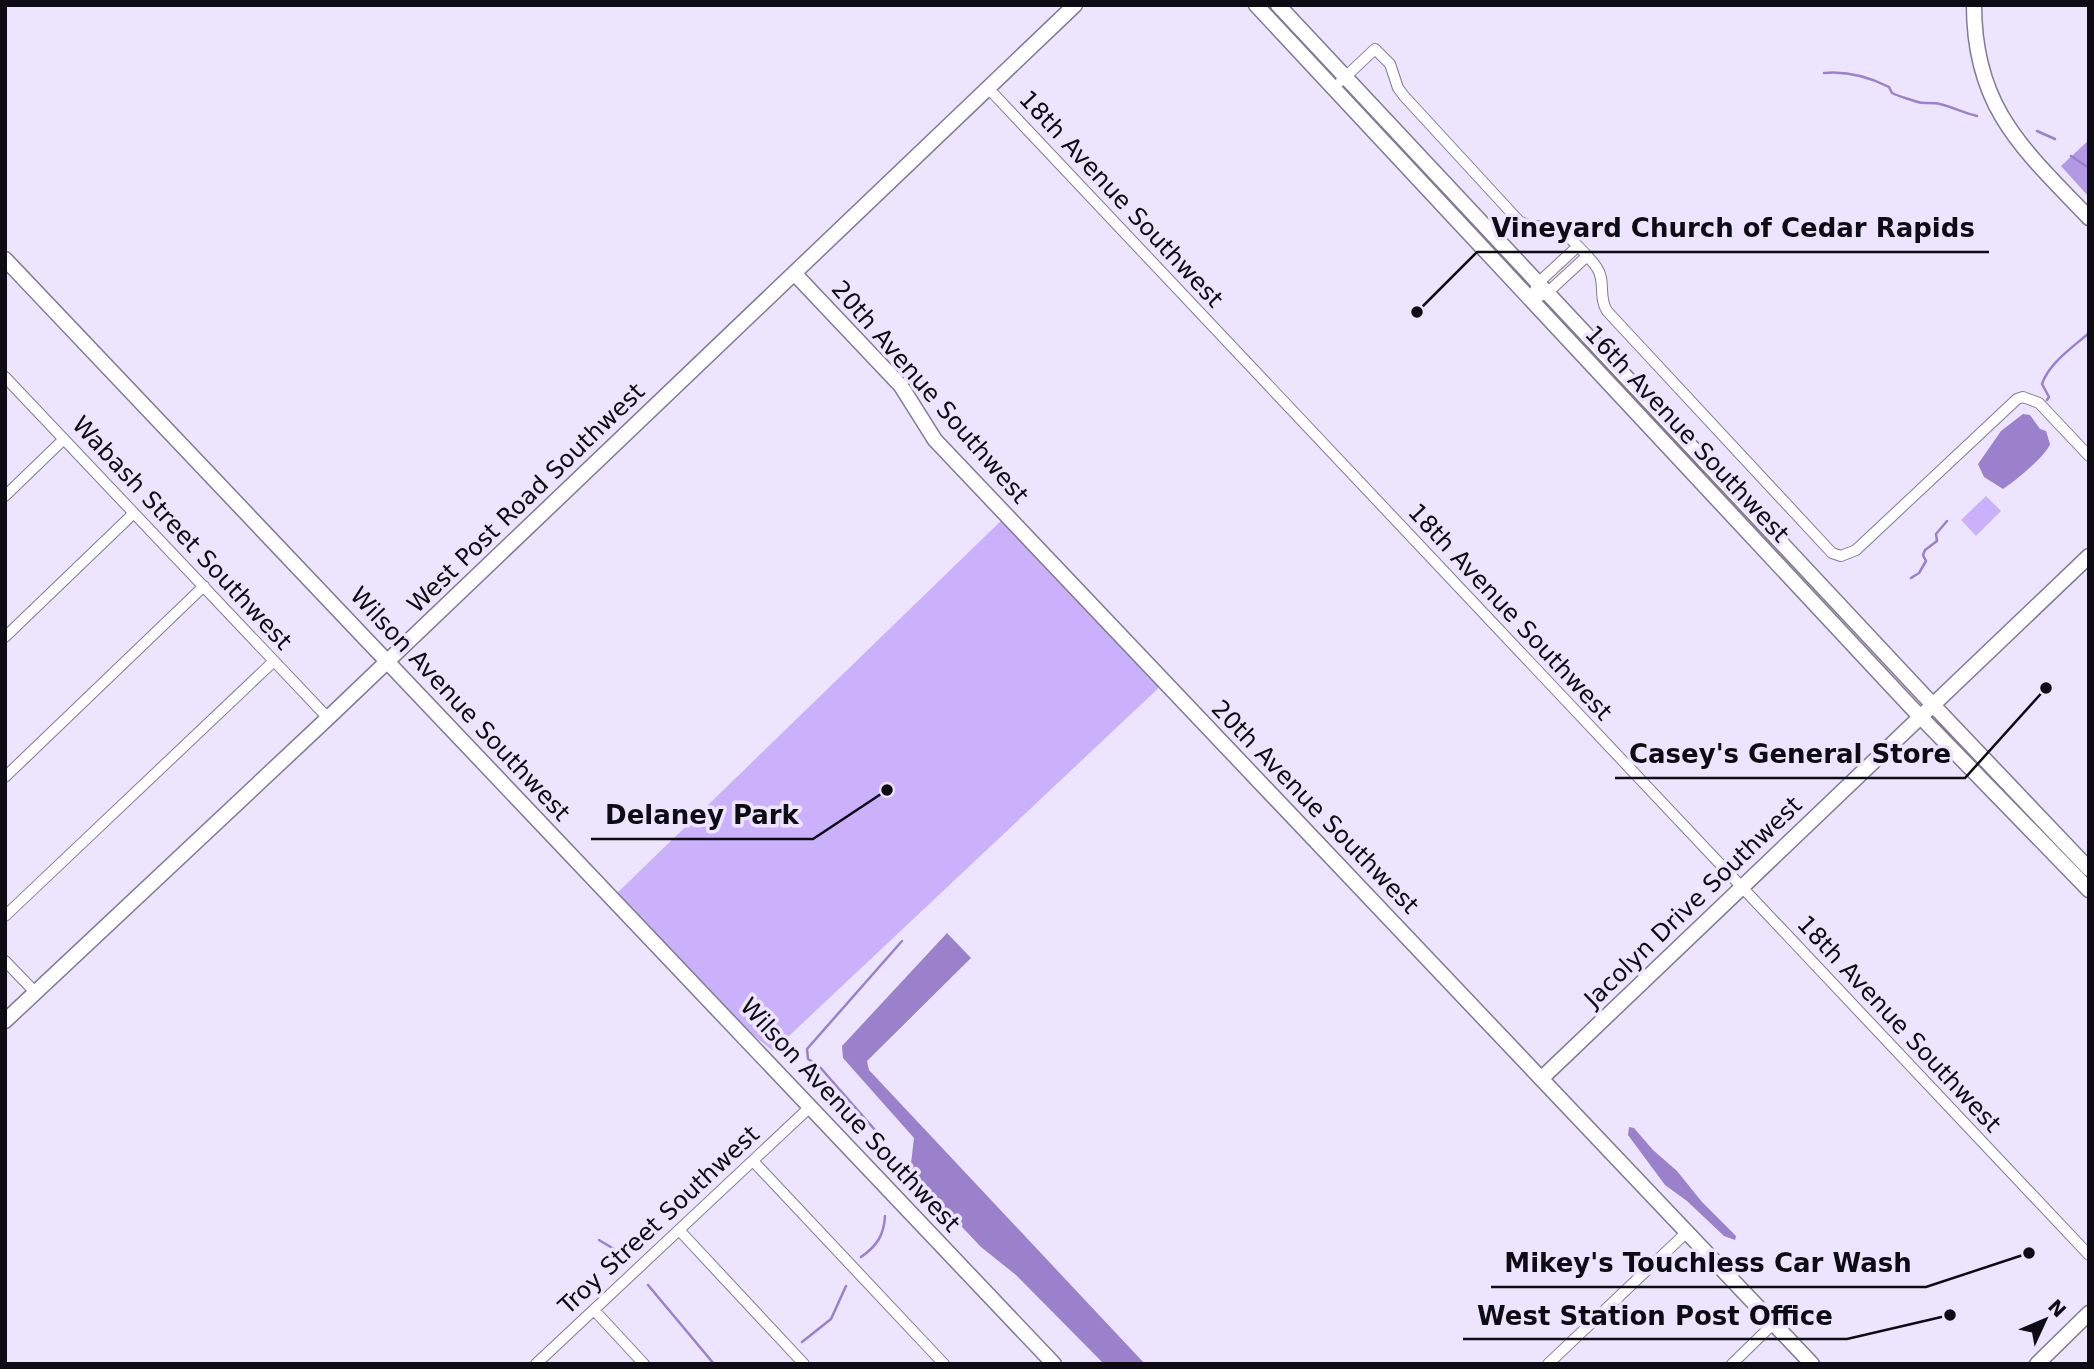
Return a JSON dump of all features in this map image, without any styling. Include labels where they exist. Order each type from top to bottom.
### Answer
[{"type":"street","name":"West Post Road Southwest","points":[[5,1021],[328,718],[1075,5]]},
{"type":"street","name":"16th Avenue Southwest","points":[[1256,5],[1920,717],[2089,890]]},
{"type":"street","name":"16th Avenue Southwest","points":[[1278,5],[2089,869]]},
{"type":"street","points":[[1974,5],[1976,51],[1994,105],[2023,149],[2089,218]]},
{"type":"street","points":[[1334,89],[1375,49],[1390,64],[1398,88],[1404,96],[1520,221],[1528,226],[1561,230],[1597,268],[1601,280],[1602,303],[1607,310],[1832,553],[1841,556],[1856,550],[2017,399],[2023,397],[2039,403],[2089,456]]},
{"type":"street","name":"18th Avenue Southwest","points":[[988,88],[2089,1255]]},
{"type":"street","points":[[1531,300],[1577,247]]},
{"type":"street","points":[[1543,288],[1586,257]]},
{"type":"street","name":"Wilson Avenue Southwest","points":[[5,258],[1054,1364]]},
{"type":"street","name":"20th Avenue Southwest","points":[[794,273],[901,386],[935,440],[1812,1364]]},
{"type":"street","name":"Wabash Street Southwest","points":[[5,377],[328,718]]},
{"type":"street","points":[[5,496],[64,439]]},
{"type":"street","points":[[5,637],[134,513]]},
{"type":"street","name":"Jacolyn Drive Southwest","points":[[1542,1078],[2089,556]]},
{"type":"street","points":[[5,778],[204,586]]},
{"type":"street","points":[[5,916],[274,661]]},
{"type":"street","points":[[2039,839],[2054,842],[2089,878]]},
{"type":"street","points":[[5,961],[35,992]]},
{"type":"street","name":"Troy Street Southwest","points":[[536,1364],[810,1107]]},
{"type":"street","points":[[753,1161],[944,1364]]},
{"type":"street","points":[[679,1230],[804,1364]]},
{"type":"street","points":[[1548,1364],[1687,1232]]},
{"type":"street","points":[[594,1310],[644,1364]]},
{"type":"street","points":[[2037,1364],[2089,1313]]},
{"type":"street","points":[[1732,1364],[1774,1323]]},
{"type":"shaded area","points":[[2089,140],[2089,197],[2061,166]]},
{"type":"shaded area","points":[[2023,414],[2030,415],[2040,429],[2046,431],[2050,444],[2036,461],[2003,489],[1984,477],[1978,464],[2001,431]]},
{"type":"shaded area","points":[[1986,496],[2001,511],[1976,536],[1961,520]]},
{"type":"shaded area","points":[[1007,515],[1165,682],[773,1051],[702,993],[612,898]]},
{"type":"shaded area","points":[[947,933],[971,958],[867,1061],[869,1070],[1145,1364],[1104,1364],[1016,1275],[981,1247],[910,1172],[914,1138],[843,1058],[842,1046]]},
{"type":"shaded area","points":[[1629,1127],[1634,1128],[1653,1150],[1677,1171],[1702,1202],[1736,1236],[1735,1240],[1724,1236],[1687,1201],[1665,1185],[1628,1135]]},
{"type":"waterway","points":[[1824,73],[1865,78],[1889,87],[1892,93],[1901,97],[1920,103],[1940,104],[1977,116]]},
{"type":"waterway","points":[[2037,131],[2055,139]]},
{"type":"waterway","points":[[2071,156],[2089,168]]},
{"type":"waterway","points":[[2047,400],[2049,397],[2042,384],[2045,376],[2062,356],[2089,333]]},
{"type":"waterway","points":[[1911,578],[1919,573],[1926,561],[1923,555],[1925,550],[1937,541],[1936,534],[1947,521]]},
{"type":"waterway","points":[[886,1156],[882,1138],[819,1066],[808,1059],[807,1049],[902,941]]},
{"type":"waterway","points":[[861,1257],[879,1240],[885,1216]]},
{"type":"waterway","points":[[599,1240],[614,1249],[625,1261]]},
{"type":"waterway","points":[[648,1285],[714,1364]]},
{"type":"waterway","points":[[802,1342],[831,1319],[846,1286]]},
{"type":"place","name":"Vineyard Church of Cedar Rapids","points":[[1417,312]]},
{"type":"place","name":"Casey's General Store","points":[[2046,688]]},
{"type":"place","name":"Delaney Park","points":[[887,790]]},
{"type":"place","name":"Mikey's Touchless Car Wash","points":[[2029,1253]]},
{"type":"place","name":"West Station Post Office","points":[[1950,1315]]}]
